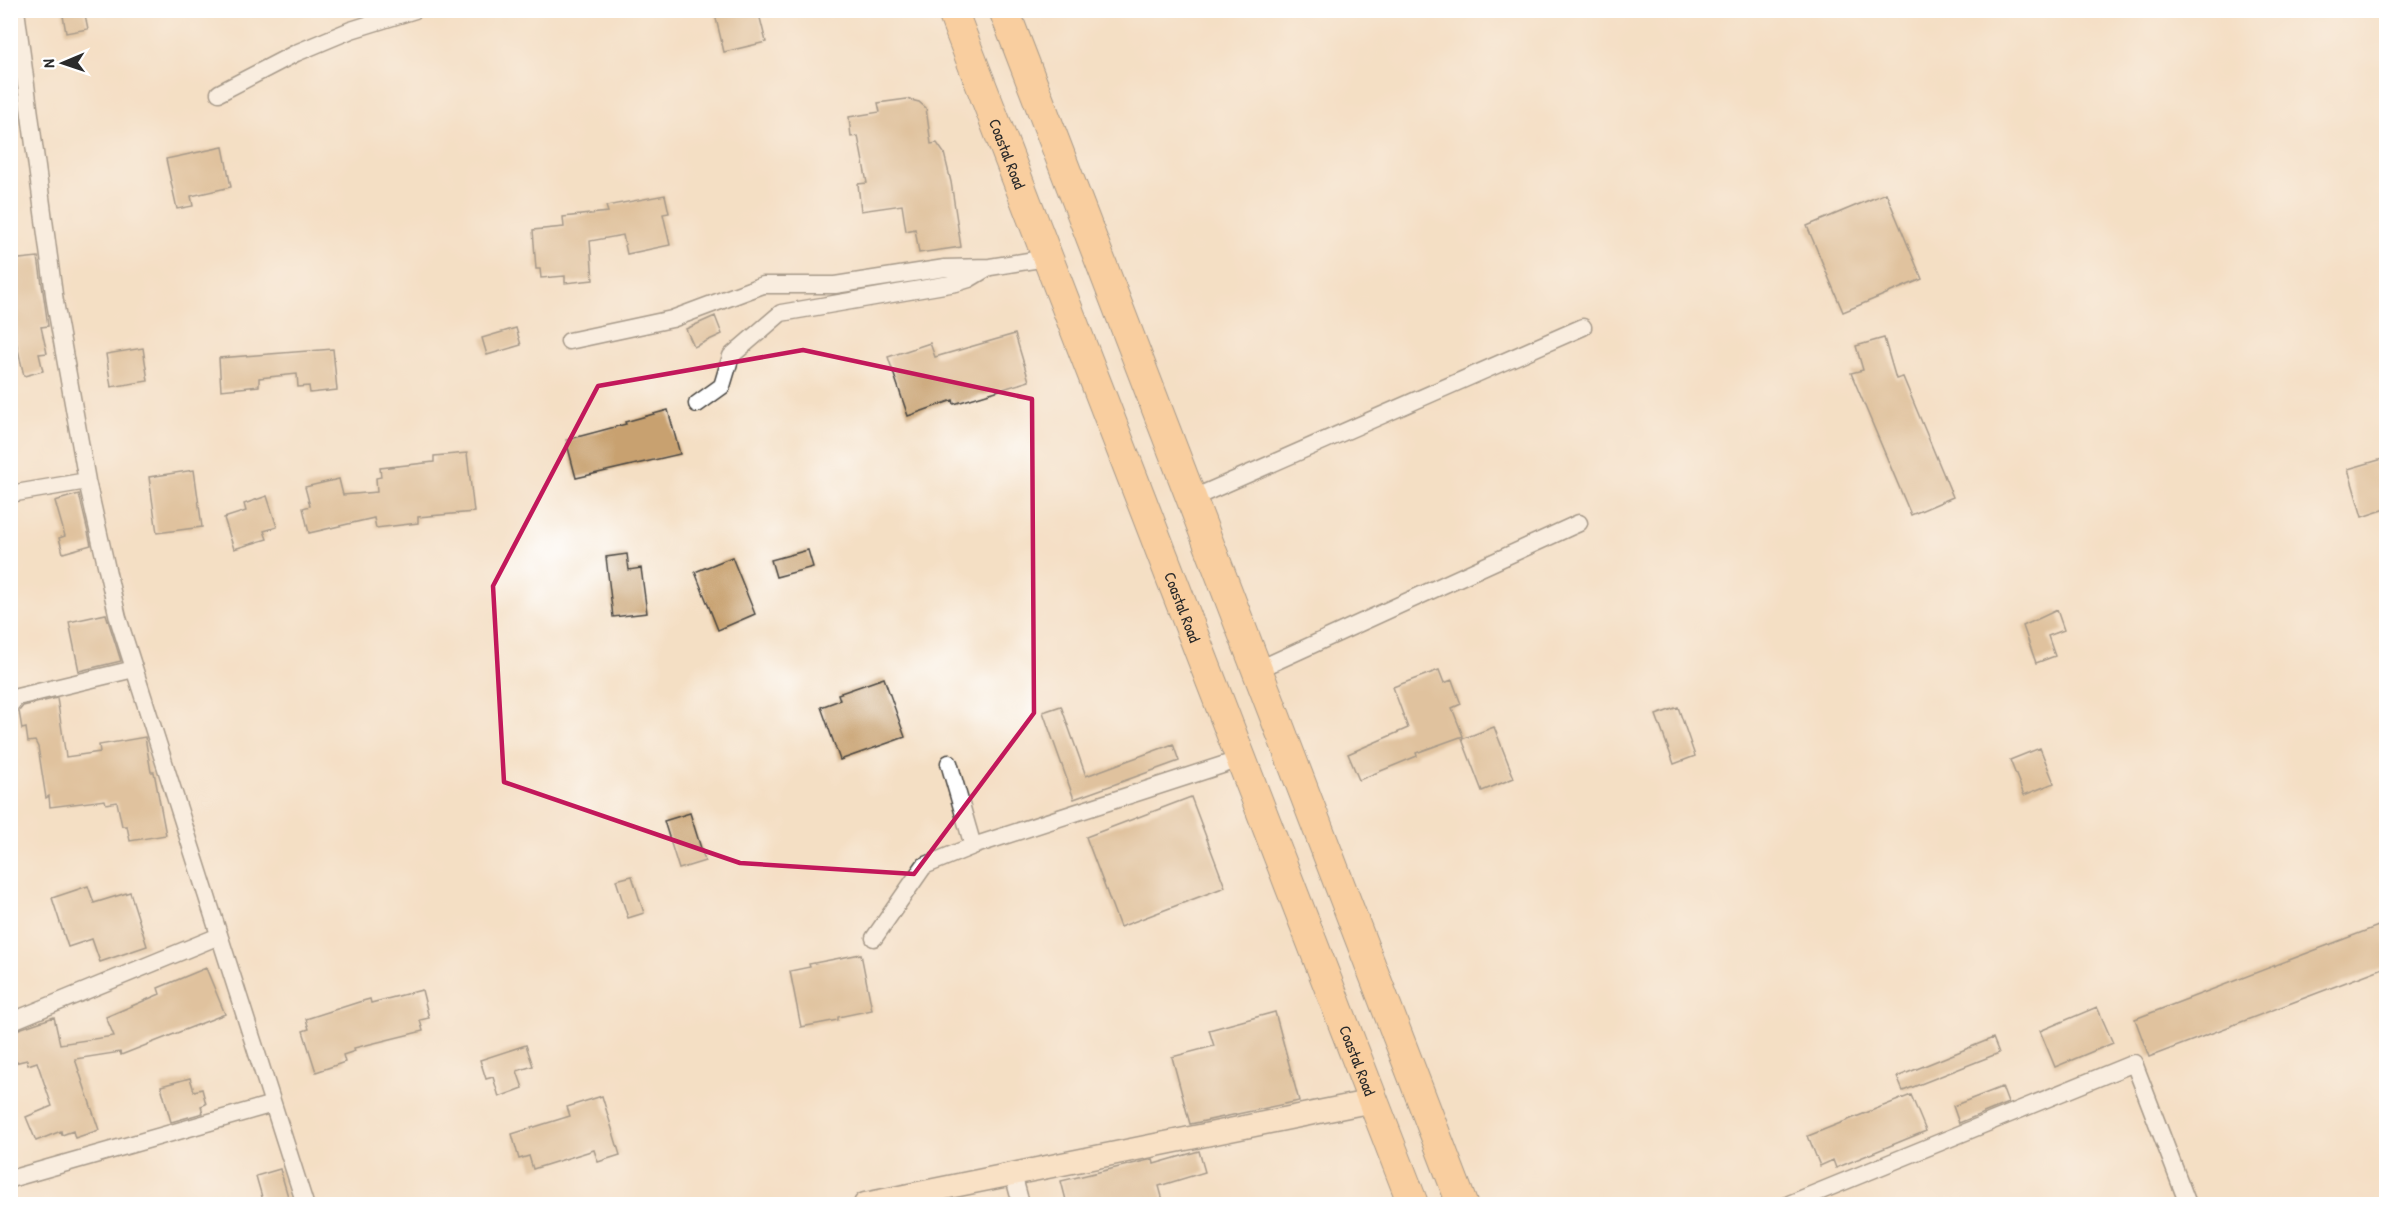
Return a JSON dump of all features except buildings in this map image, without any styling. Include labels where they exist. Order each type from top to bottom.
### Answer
[{"type":"highway","name":"Coastal Road","points":[[952,10],[1413,1204]]},
{"type":"highway","points":[[1004,10],[1462,1204]]},
{"type":"street","points":[[16,10],[55,302],[87,481],[118,618],[305,1204]]},
{"type":"street","points":[[219,93],[351,30],[415,10]]},
{"type":"street","points":[[569,341],[672,320],[763,285],[835,285],[945,268],[990,267],[1047,258]]},
{"type":"street","points":[[697,404],[722,386],[731,356],[781,313],[957,283],[990,267]]},
{"type":"street","points":[[1191,499],[1583,327]]},
{"type":"street","points":[[10,494],[87,481]]},
{"type":"street","points":[[1257,670],[1579,523]]},
{"type":"street","points":[[10,705],[17,697],[134,669]]},
{"type":"street","points":[[874,938],[924,866],[973,846],[1241,759]]},
{"type":"street","points":[[949,763],[973,846]]},
{"type":"street","points":[[10,1022],[219,936]]},
{"type":"street","points":[[1789,1204],[2134,1063],[2188,1204]]},
{"type":"street","points":[[865,1204],[1373,1101]]},
{"type":"street","points":[[10,1179],[273,1104]]},
{"type":"street","points":[[1013,1174],[1021,1204]]},
{"type":"highlighted area","points":[[803,350],[1032,399],[1034,713],[914,874],[740,863],[504,782],[493,586],[598,386]]}]
